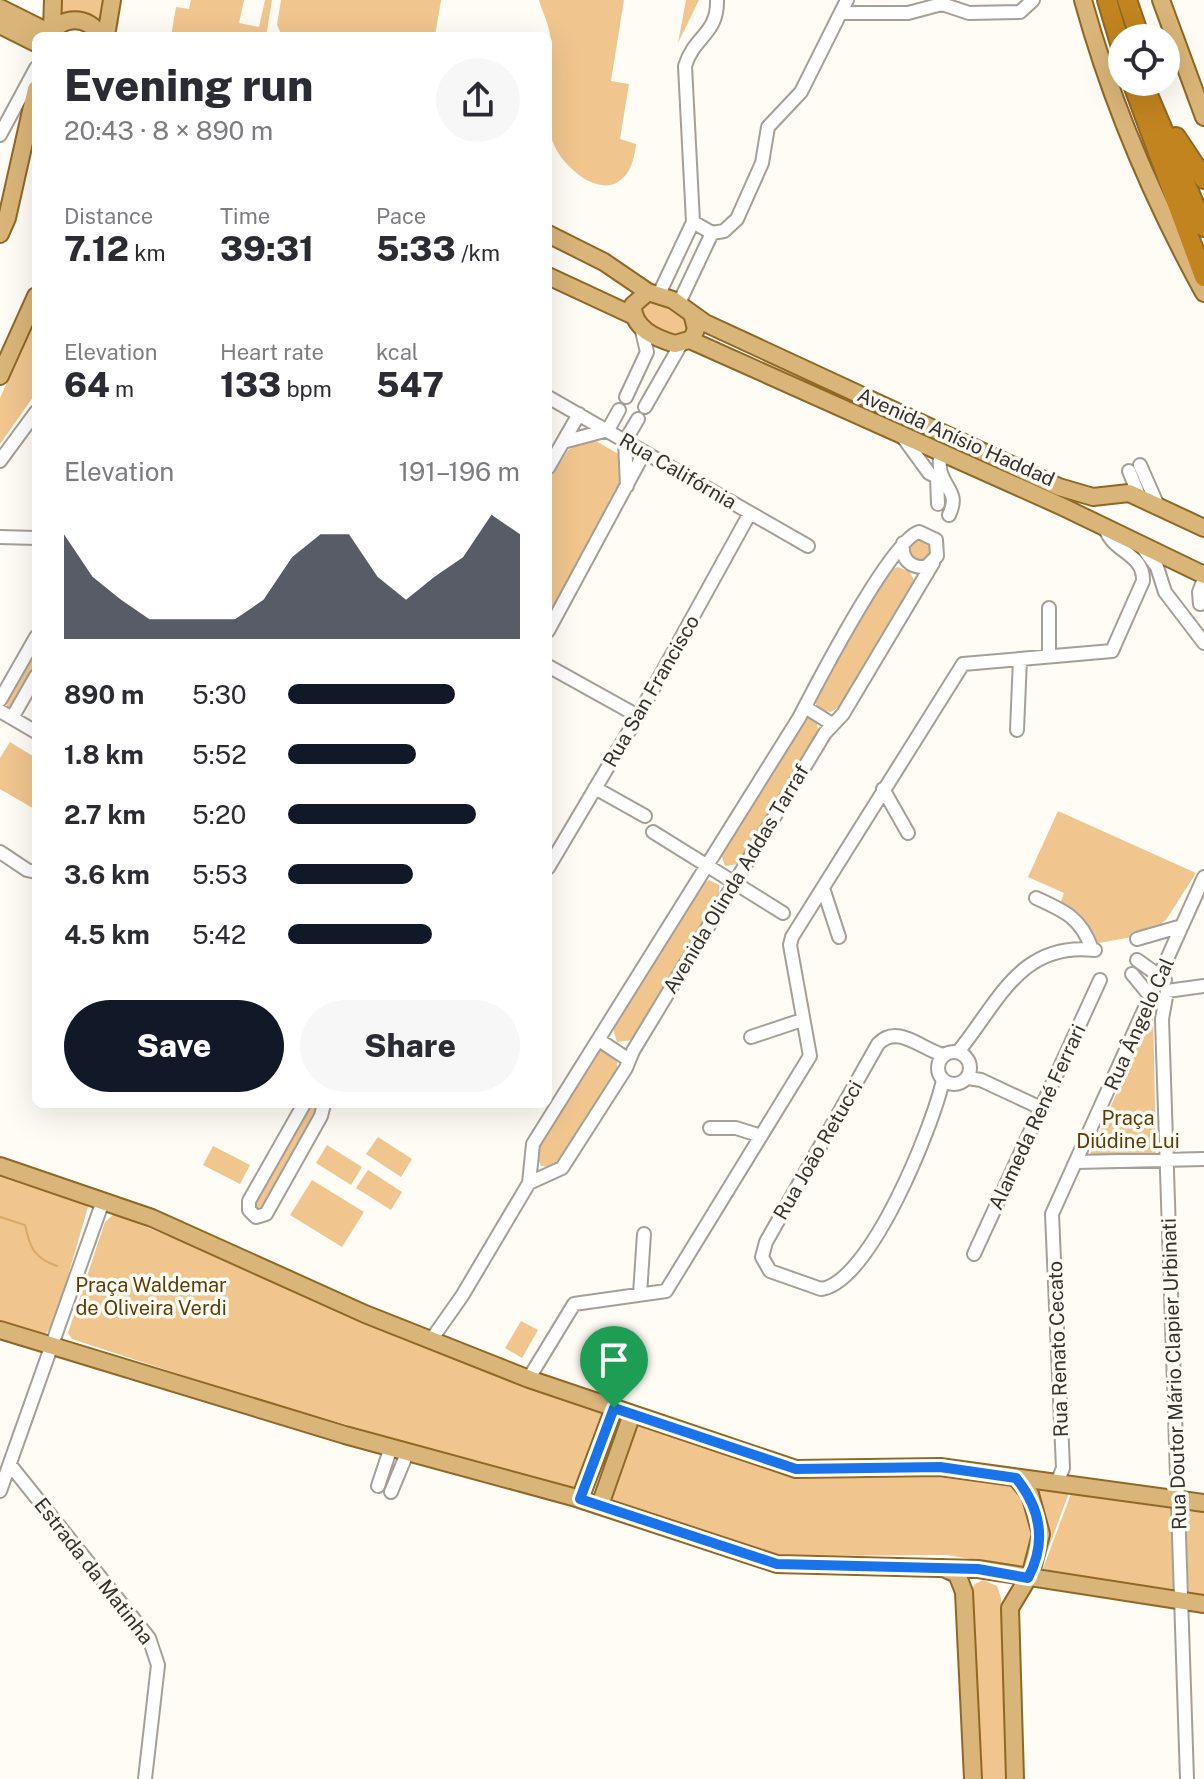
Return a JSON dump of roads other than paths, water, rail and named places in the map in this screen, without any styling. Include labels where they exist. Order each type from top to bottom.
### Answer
[{"type":"highway","points":[[1107,0],[1114,24]]},
{"type":"highway","points":[[1114,0],[1122,24]]},
{"type":"highway","points":[[1127,0],[1135,24]]},
{"type":"highway","points":[[1137,96],[1204,277]]},
{"type":"highway","points":[[1149,96],[1204,227]]},
{"type":"highway","points":[[1160,96],[1204,201]]},
{"type":"highway","points":[[1176,137],[1204,179]]},
{"type":"main road","points":[[48,32],[53,0]]},
{"type":"main road","points":[[105,32],[112,0]]},
{"type":"main road","points":[[1083,0],[1103,75],[1153,191],[1204,293]]},
{"type":"main road","points":[[1161,0],[1204,117]]},
{"type":"main road","points":[[0,8],[40,32]]},
{"type":"main road","points":[[52,32],[64,21],[79,20],[100,32]]},
{"type":"main road","points":[[0,25],[32,32]]},
{"type":"main road","points":[[0,234],[7,218],[32,107]]},
{"type":"main road","name":"Avenida Anísio Haddad","points":[[552,236],[604,262],[654,293],[679,303],[693,317],[1059,487],[1086,497],[1122,492],[1204,528]]},
{"type":"main road","name":"Avenida Anísio Haddad","points":[[552,278],[638,321],[658,338],[685,342],[902,436],[1201,572]]},
{"type":"main road","points":[[638,321],[636,298],[654,293]]},
{"type":"main road","points":[[0,376],[32,305]]},
{"type":"main road","points":[[685,342],[696,329],[693,317]]},
{"type":"main road","points":[[1101,525],[1103,497]]},
{"type":"main road","points":[[0,1166],[217,1244],[365,1314],[529,1378],[796,1469],[940,1467],[1178,1502],[1204,1503]]},
{"type":"main road","points":[[0,1330],[399,1449],[600,1505],[777,1564],[978,1569],[1181,1603],[1204,1604]]},
{"type":"main road","points":[[580,1499],[614,1408]]},
{"type":"main road","points":[[600,1505],[632,1414]]},
{"type":"main road","points":[[1015,1779],[1010,1608],[1028,1578],[1041,1534],[1030,1494],[1016,1478]]},
{"type":"main road","points":[[938,1567],[957,1574],[964,1592],[973,1779]]},
{"type":"street","points":[[654,293],[675,260],[693,222],[685,66],[695,43],[713,26],[717,0]]},
{"type":"street","points":[[693,222],[712,233],[724,231],[737,219],[762,163],[768,127],[801,92],[847,0]]},
{"type":"street","points":[[842,13],[899,14],[942,4],[969,13],[1020,12],[1032,0]]},
{"type":"street","points":[[0,135],[32,75]]},
{"type":"street","points":[[679,303],[712,233]]},
{"type":"street","points":[[675,260],[695,269]]},
{"type":"street","points":[[626,397],[644,364],[646,340],[638,321]]},
{"type":"street","points":[[627,486],[625,441],[685,342]]},
{"type":"street","name":"Rua Califórnia","points":[[552,399],[808,546]]},
{"type":"street","points":[[563,442],[608,430],[619,410]]},
{"type":"street","points":[[552,461],[579,414]]},
{"type":"street","points":[[0,461],[32,417]]},
{"type":"street","points":[[902,436],[935,475],[945,504]]},
{"type":"street","points":[[552,621],[644,453]]},
{"type":"street","points":[[935,475],[940,453]]},
{"type":"street","points":[[1140,498],[1134,468],[1158,506]]},
{"type":"street","name":"Rua San Francisco","points":[[552,861],[638,716],[750,513]]},
{"type":"street","points":[[529,1378],[574,1304],[666,1291],[810,1056],[790,945],[883,789],[963,664],[1112,651],[1146,582],[1140,562],[1111,542],[1101,525]]},
{"type":"street","points":[[915,532],[930,535],[938,548],[933,563],[926,567],[910,565],[905,559],[903,543],[915,532]]},
{"type":"street","points":[[0,537],[32,538]]},
{"type":"street","name":"Avenida Olinda Addas Tarraf","points":[[436,1341],[529,1183],[533,1144],[805,707],[810,693],[903,543]]},
{"type":"street","points":[[1141,545],[1157,567],[1165,592]]},
{"type":"street","name":"Avenida Olinda Addas Tarraf","points":[[529,1183],[562,1168],[933,563]]},
{"type":"street","points":[[1201,572],[1199,592],[1203,602]]},
{"type":"street","points":[[1146,582],[1155,580],[1204,643]]},
{"type":"street","points":[[1049,608],[1049,656]]},
{"type":"street","points":[[0,700],[32,644]]},
{"type":"street","points":[[1017,730],[1020,659]]},
{"type":"street","points":[[552,668],[638,716]]},
{"type":"street","points":[[12,718],[32,683]]},
{"type":"street","points":[[805,707],[832,724]]},
{"type":"street","points":[[0,711],[32,730]]},
{"type":"street","points":[[595,788],[645,816]]},
{"type":"street","points":[[883,789],[908,833]]},
{"type":"street","points":[[653,832],[783,913]]},
{"type":"street","points":[[0,852],[32,871]]},
{"type":"street","name":"Rua Ângelo Cal","points":[[1052,1214],[1204,877]]},
{"type":"street","points":[[823,888],[839,937]]},
{"type":"street","points":[[973,1076],[960,1084],[947,1082],[941,1060],[961,1054],[991,1004],[1037,959],[1061,950],[1094,950],[1074,915],[1036,898]]},
{"type":"street","points":[[1137,939],[1182,926]]},
{"type":"street","points":[[1137,960],[1160,975],[1187,986],[1204,986]]},
{"type":"street","points":[[1132,974],[1159,1007],[1162,1019]]},
{"type":"street","name":"Alameda René Ferrari","points":[[974,1254],[1100,980]]},
{"type":"street","name":"Rua Doutor Mário Clapier Urbinati","points":[[1187,986],[1167,991],[1162,1019],[1187,1779]]},
{"type":"street","points":[[751,1037],[802,1020]]},
{"type":"street","name":"Rua João Retucci","points":[[941,1060],[903,1037],[892,1035],[878,1044],[766,1242],[762,1257],[770,1271],[821,1289],[843,1279],[875,1235],[905,1185],[947,1082]]},
{"type":"street","points":[[599,1040],[629,1060]]},
{"type":"street","points":[[961,1054],[973,1076],[1041,1108]]},
{"type":"street","points":[[302,1108],[249,1201],[249,1210],[256,1217],[266,1214],[323,1108]]},
{"type":"street","points":[[710,1128],[736,1128],[761,1136]]},
{"type":"street","points":[[1076,1162],[1204,1159]]},
{"type":"street","points":[[0,1491],[103,1201]]},
{"type":"street","name":"Rua Renato Cecato","points":[[1052,1214],[1063,1468],[1057,1483]]},
{"type":"street","points":[[640,1294],[644,1234]]},
{"type":"street","points":[[399,1449],[393,1486],[380,1481],[399,1449]]},
{"type":"street","name":"Estrada da Matinha","points":[[11,1466],[84,1553],[149,1638],[155,1651],[158,1665],[145,1779]]},
{"type":"waterway","points":[[0,1217],[25,1225],[34,1251],[57,1266]]},
{"type":"park label","name":"Praça Diúdine Lui","points":[[1128,1130]]},
{"type":"park label","name":"Praça Waldemar de Oliveira Verdi","points":[[151,1296]]}]
